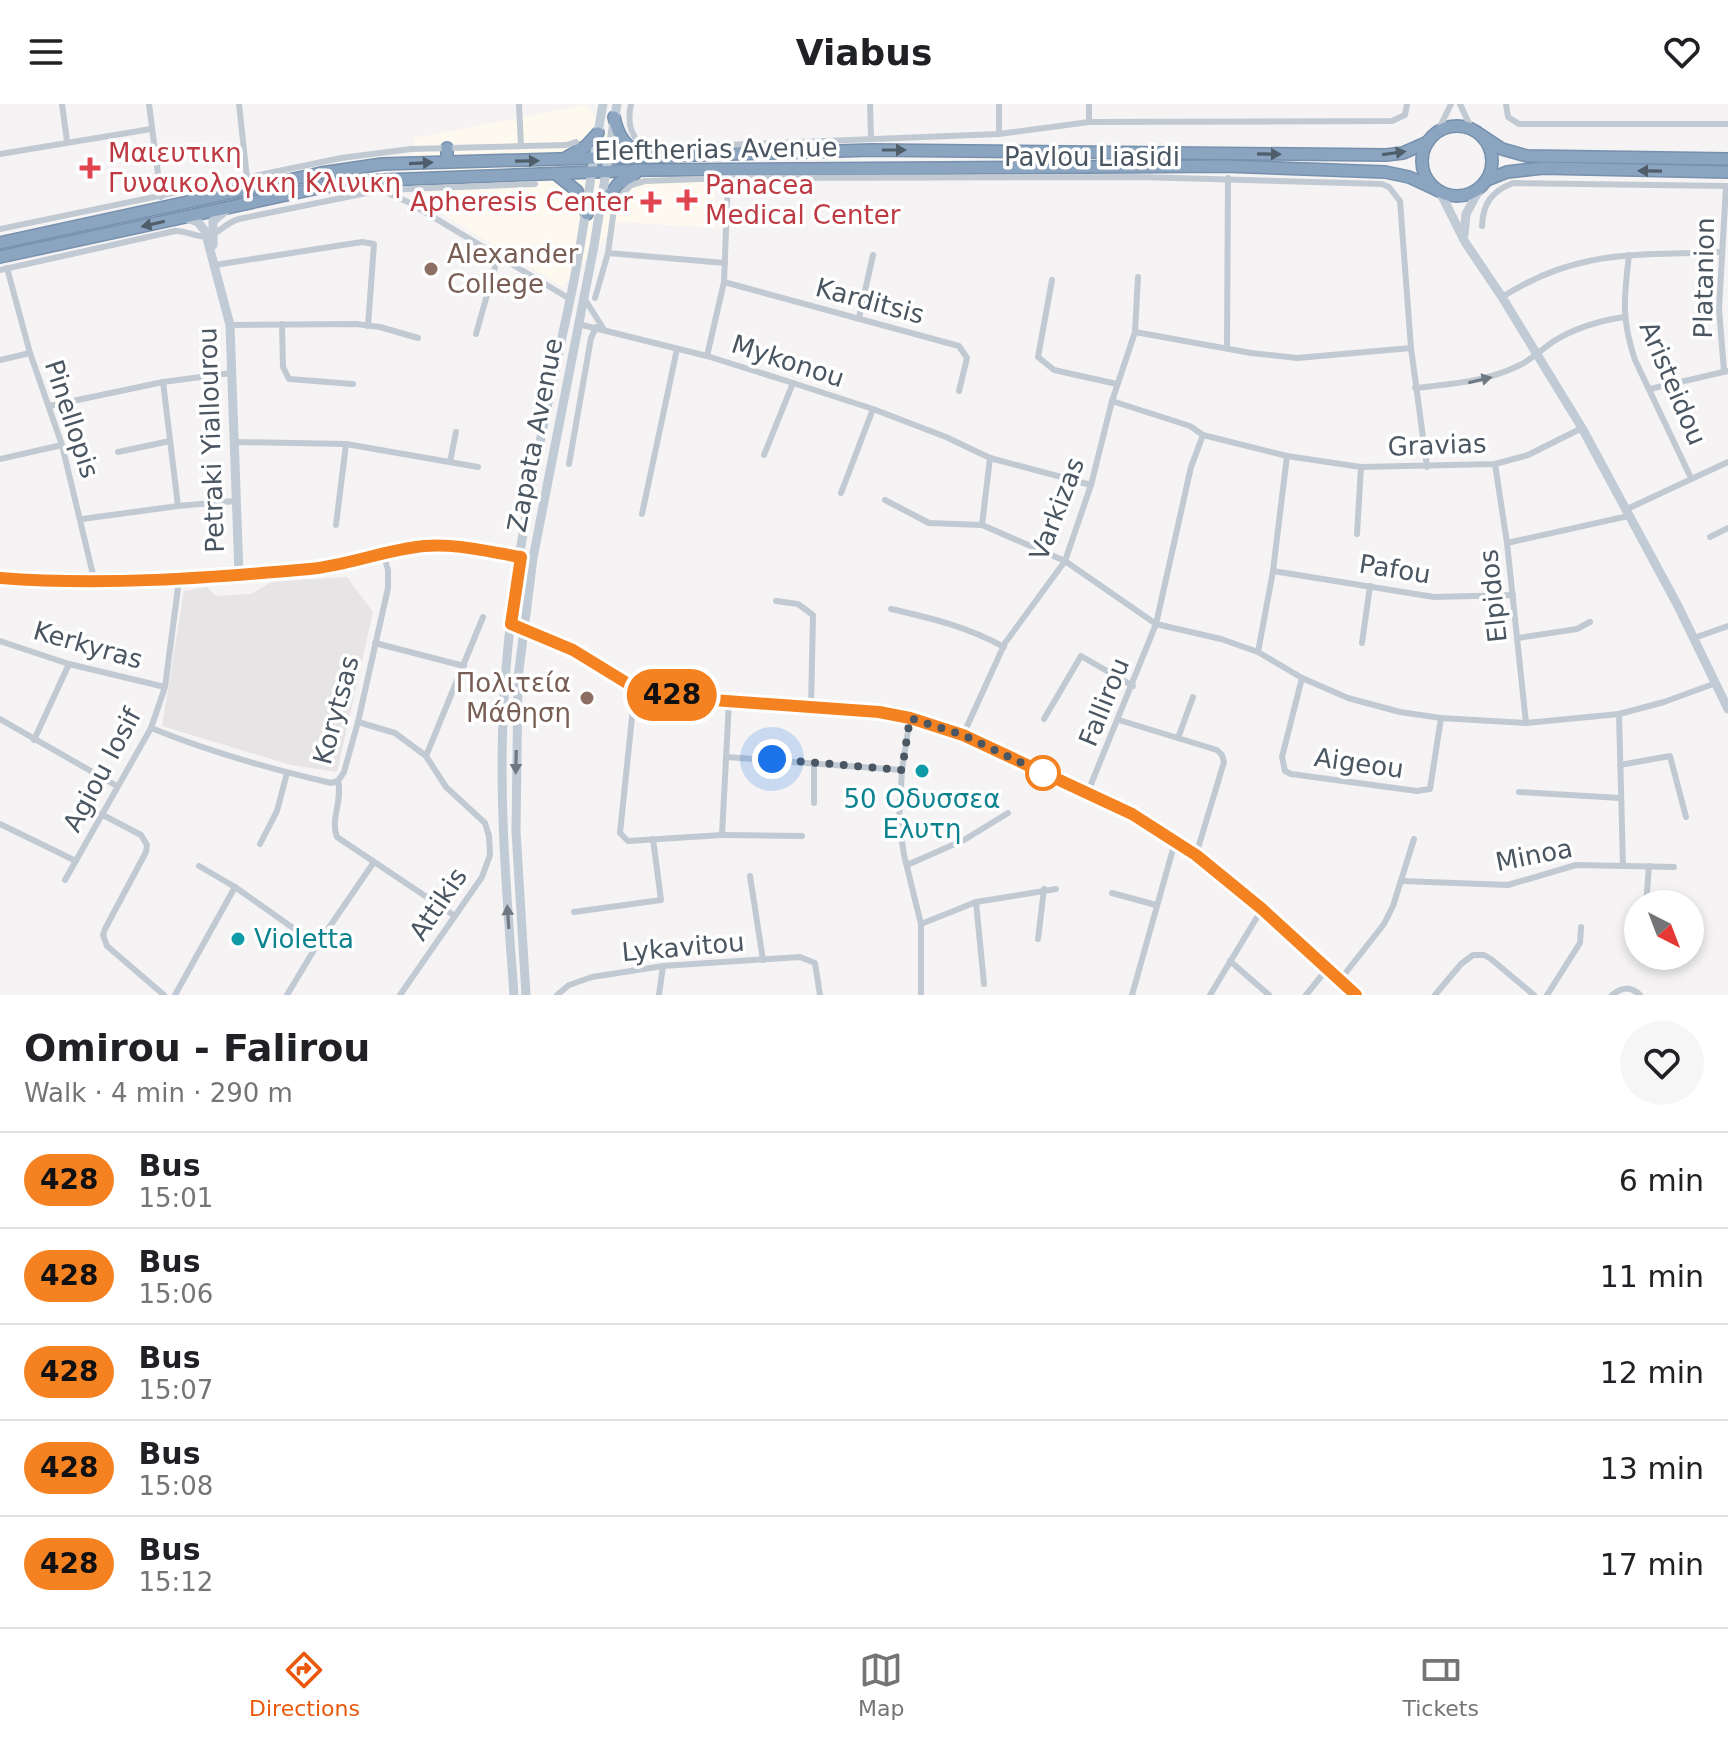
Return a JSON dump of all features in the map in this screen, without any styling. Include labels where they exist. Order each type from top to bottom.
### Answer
[{"type":"highway","points":[[614,117],[623,141],[632,149],[651,152]]},
{"type":"highway","points":[[1728,159],[1527,156],[1502,149],[1476,132],[1458,125],[1438,131],[1428,142],[1422,156],[1422,167],[1429,182],[1439,191],[1461,196],[1507,172],[1543,168],[1728,172]]},
{"type":"highway","points":[[1476,132],[1489,145],[1492,159],[1484,183]]},
{"type":"highway","points":[[559,160],[579,151],[598,133]]},
{"type":"highway","name":"Eleftherias Avenue","points":[[0,243],[321,173],[382,164],[559,160],[651,152],[872,150],[1386,155],[1403,153],[1428,142]]},
{"type":"highway","points":[[447,148],[447,162]]},
{"type":"highway","name":"Eleftherias Avenue","points":[[0,257],[323,187],[383,180],[647,170],[1225,166],[1385,172],[1409,177],[1439,191]]},
{"type":"highway","points":[[601,206],[608,193],[622,180],[647,170]]},
{"type":"highway","points":[[556,174],[577,191],[587,214]]},
{"type":"main road","name":"Zapata Avenue","points":[[514,995],[504,859],[502,756],[511,624],[554,368],[587,214],[603,104]]},
{"type":"main road","name":"Zapata Avenue","points":[[526,995],[516,831],[518,678],[533,558],[584,298],[617,104]]},
{"type":"main road","points":[[1465,242],[1466,214],[1484,183]]},
{"type":"main road","points":[[1439,191],[1465,242],[1538,353],[1582,428],[1694,638],[1728,709]]},
{"type":"main road","points":[[209,236],[215,218],[236,206]]},
{"type":"main road","points":[[183,217],[198,222],[209,236]]},
{"type":"main road","name":"Petraki Yiallourou","points":[[209,236],[230,325],[239,574]]},
{"type":"main road","points":[[0,578],[95,583],[179,580],[322,568],[383,553],[441,545],[533,558]]},
{"type":"main road","points":[[511,624],[573,650],[635,688],[699,699],[879,712],[963,735],[1132,814],[1196,855],[1262,909],[1356,995]]},
{"type":"street","points":[[62,104],[67,141]]},
{"type":"street","points":[[149,104],[161,197]]},
{"type":"street","points":[[239,104],[247,178]]},
{"type":"street","points":[[519,104],[521,146]]},
{"type":"street","points":[[631,104],[629,123],[634,137],[651,152],[871,138],[999,134],[1089,122],[1392,121],[1405,115],[1407,104]]},
{"type":"street","points":[[870,104],[871,138]]},
{"type":"street","points":[[999,104],[999,134]]},
{"type":"street","points":[[1089,104],[1089,122]]},
{"type":"street","points":[[1438,131],[1451,104]]},
{"type":"street","points":[[1460,104],[1476,132]]},
{"type":"street","points":[[1506,104],[1508,117],[1519,124],[1728,124]]},
{"type":"street","points":[[0,154],[151,129]]},
{"type":"street","points":[[1,227],[161,197],[341,158],[411,149],[576,142]]},
{"type":"street","points":[[1084,177],[1096,167]]},
{"type":"street","points":[[1037,168],[1047,177]]},
{"type":"street","points":[[707,356],[724,282],[728,178]]},
{"type":"street","name":"Pavlou Liasidi","points":[[595,298],[608,253],[614,206],[618,197],[631,185],[645,181],[728,178],[1228,178],[1357,182],[1389,187],[1400,201],[1415,388],[1427,467]]},
{"type":"street","points":[[1227,348],[1228,178]]},
{"type":"street","points":[[1482,226],[1487,201],[1499,188],[1513,183],[1727,186]]},
{"type":"street","points":[[3,269],[175,231],[209,236],[225,223],[239,219],[381,190],[535,184]]},
{"type":"street","name":"Platanion","points":[[1726,371],[1719,309],[1725,277],[1722,252],[1727,186]]},
{"type":"street","points":[[381,190],[408,202],[570,299]]},
{"type":"street","points":[[214,262],[362,242],[374,244],[368,326]]},
{"type":"street","points":[[1502,297],[1527,281],[1563,266],[1614,255],[1722,252]]},
{"type":"street","points":[[608,253],[725,263]]},
{"type":"street","points":[[859,318],[873,255]]},
{"type":"street","name":"Aristeidou","points":[[1629,255],[1624,317],[1635,360],[1691,478]]},
{"type":"street","points":[[476,334],[498,256]]},
{"type":"street","name":"Pinellopis","points":[[3,269],[62,445],[95,583]]},
{"type":"street","name":"Varkizas","points":[[963,735],[1004,647],[1065,561],[1091,485],[1112,401],[1135,332],[1138,277]]},
{"type":"street","points":[[1052,280],[1038,357],[1054,370],[1117,384]]},
{"type":"street","name":"Karditsis","points":[[724,282],[959,346],[967,358],[959,391]]},
{"type":"street","points":[[569,464],[591,338],[600,327],[584,298]]},
{"type":"street","points":[[1415,388],[1473,382],[1522,364],[1583,326],[1624,317]]},
{"type":"street","points":[[282,324],[283,367],[289,379],[353,384]]},
{"type":"street","name":"Mykonou","points":[[578,324],[707,356],[873,409],[990,458],[1091,485]]},
{"type":"street","points":[[230,325],[368,326],[418,338]]},
{"type":"street","points":[[1135,332],[1273,356],[1317,358],[1411,348]]},
{"type":"street","points":[[642,514],[677,349]]},
{"type":"street","points":[[0,360],[30,353]]},
{"type":"street","points":[[1650,389],[1726,371]]},
{"type":"street","points":[[49,406],[163,382],[231,373]]},
{"type":"street","points":[[163,382],[178,506]]},
{"type":"street","points":[[764,455],[793,383]]},
{"type":"street","name":"Gravias","points":[[1112,401],[1190,426],[1203,435],[1287,456],[1361,467],[1495,464],[1528,455],[1582,428]]},
{"type":"street","points":[[841,493],[873,409]]},
{"type":"street","points":[[450,462],[456,432]]},
{"type":"street","points":[[1156,624],[1191,467],[1203,435]]},
{"type":"street","points":[[118,452],[170,441]]},
{"type":"street","points":[[233,442],[346,444],[478,467]]},
{"type":"street","points":[[336,525],[346,444]]},
{"type":"street","points":[[0,459],[62,445]]},
{"type":"street","points":[[1258,652],[1273,571],[1287,456]]},
{"type":"street","points":[[982,525],[990,458]]},
{"type":"street","points":[[1507,543],[1626,513],[1728,462]]},
{"type":"street","name":"Elpidos","points":[[1495,464],[1507,543],[1526,723]]},
{"type":"street","points":[[1357,534],[1361,467]]},
{"type":"street","points":[[885,500],[929,523],[982,525],[1065,561],[1156,624],[1221,639],[1258,652],[1302,678],[1348,698],[1400,712],[1441,718],[1526,723],[1619,714],[1716,683]]},
{"type":"street","points":[[82,519],[235,501]]},
{"type":"street","points":[[1710,537],[1728,528]]},
{"type":"street","name":"Korytsas","points":[[151,728],[199,747],[287,773],[331,783],[338,781],[344,772],[358,722],[388,588],[388,570],[383,553]]},
{"type":"street","name":"Pafou","points":[[1273,571],[1434,597],[1513,595]]},
{"type":"street","name":"Agiou Iosif","points":[[65,880],[151,728],[165,687],[179,580]]},
{"type":"street","points":[[1362,643],[1370,586]]},
{"type":"street","points":[[776,601],[798,604],[813,615],[811,707]]},
{"type":"street","points":[[891,609],[977,632],[1004,647]]},
{"type":"street","points":[[426,756],[483,617]]},
{"type":"street","points":[[1518,638],[1577,629],[1590,622]]},
{"type":"street","name":"Fallirou","points":[[1087,794],[1156,624]]},
{"type":"street","points":[[1694,638],[1728,626]]},
{"type":"street","name":"Kerkyras","points":[[0,641],[69,664],[165,687]]},
{"type":"street","points":[[375,643],[464,666]]},
{"type":"street","points":[[1044,719],[1081,656],[1133,686]]},
{"type":"street","points":[[34,740],[69,664]]},
{"type":"street","name":"Aigeou","points":[[1302,678],[1282,757],[1285,771],[1291,774],[1402,789],[1430,789],[1441,718]]},
{"type":"street","points":[[635,688],[620,833],[628,841],[722,835],[802,836]]},
{"type":"street","points":[[1178,738],[1193,697]]},
{"type":"street","points":[[722,835],[729,701]]},
{"type":"street","points":[[1619,714],[1623,865]]},
{"type":"street","points":[[910,718],[902,770],[899,821],[921,924],[921,995]]},
{"type":"street","points":[[0,719],[117,786]]},
{"type":"street","points":[[1119,720],[1217,750],[1222,755],[1224,762],[1196,855]]},
{"type":"street","name":"Attikis","points":[[358,722],[395,733],[426,756],[446,787],[485,823],[489,836],[490,855],[482,877],[400,995]]},
{"type":"street","points":[[1620,765],[1670,756],[1686,817]]},
{"type":"street","points":[[726,757],[902,770]]},
{"type":"street","points":[[814,763],[814,803]]},
{"type":"street","points":[[260,844],[277,811],[287,773]]},
{"type":"street","points":[[338,781],[340,789],[334,829],[342,843],[455,916]]},
{"type":"street","points":[[1519,792],[1620,798]]},
{"type":"street","points":[[907,865],[964,840],[1008,813]]},
{"type":"street","points":[[101,814],[141,835],[147,845],[105,929],[104,940],[164,995]]},
{"type":"street","points":[[0,824],[76,861]]},
{"type":"street","points":[[574,912],[661,900],[653,839]]},
{"type":"street","points":[[1340,980],[1384,924],[1402,881],[1414,839]]},
{"type":"street","points":[[1132,995],[1175,842]]},
{"type":"street","points":[[287,995],[374,862]]},
{"type":"street","name":"Minoa","points":[[1402,881],[1508,885],[1576,865],[1674,867]]},
{"type":"street","points":[[199,866],[235,887],[317,945]]},
{"type":"street","points":[[1647,890],[1649,866]]},
{"type":"street","points":[[750,876],[763,960]]},
{"type":"street","points":[[175,995],[235,887]]},
{"type":"street","points":[[1038,939],[1044,889]]},
{"type":"street","points":[[921,924],[976,902],[1056,889]]},
{"type":"street","points":[[1112,893],[1156,905]]},
{"type":"street","points":[[976,902],[984,984]]},
{"type":"street","points":[[1210,995],[1262,909]]},
{"type":"street","points":[[1547,995],[1580,943],[1581,927]]},
{"type":"street","points":[[1435,995],[1461,964],[1473,955],[1491,959],[1534,995]]},
{"type":"street","name":"Lykavitou","points":[[557,995],[585,978],[663,966],[800,957],[815,963],[820,995]]},
{"type":"street","points":[[1230,961],[1269,995]]},
{"type":"street","points":[[659,995],[663,966]]},
{"type":"street","points":[[1306,995],[1327,969]]},
{"type":"street","points":[[1612,995],[1624,988],[1640,995]]},
{"type":"shaded area","points":[[586,105],[618,148],[714,141],[716,228],[619,222],[563,287],[414,197],[414,138]]},
{"type":"shaded area","points":[[347,577],[373,612],[337,772],[291,765],[162,726],[184,591],[207,587],[216,596],[251,594],[271,582]]},
{"type":"bus line","name":"428","points":[[0,578],[95,583],[179,580],[322,568],[427,546],[450,546],[521,557],[511,624],[573,650],[635,688],[699,699],[879,712],[963,735],[1132,814],[1196,855],[1262,909],[1356,995]]},
{"type":"place","name":"Μαιευτικη Γυναικολογικη Κλινικη","points":[[90,168]]},
{"type":"place","name":"Panacea Medical Center","points":[[687,200]]},
{"type":"place","name":"Apheresis Center","points":[[651,202]]},
{"type":"place","name":"Alexander College","points":[[431,269]]},
{"type":"place","name":"Πολιτεία Μάθηση","points":[[587,698]]},
{"type":"place","name":"50 Οδυσσεα Ελυτη","points":[[922,771]]},
{"type":"place","name":"Violetta","points":[[238,939]]},
{"type":"route","points":[[772,759],[902,770],[910,718],[963,735],[1043,773]]}]
